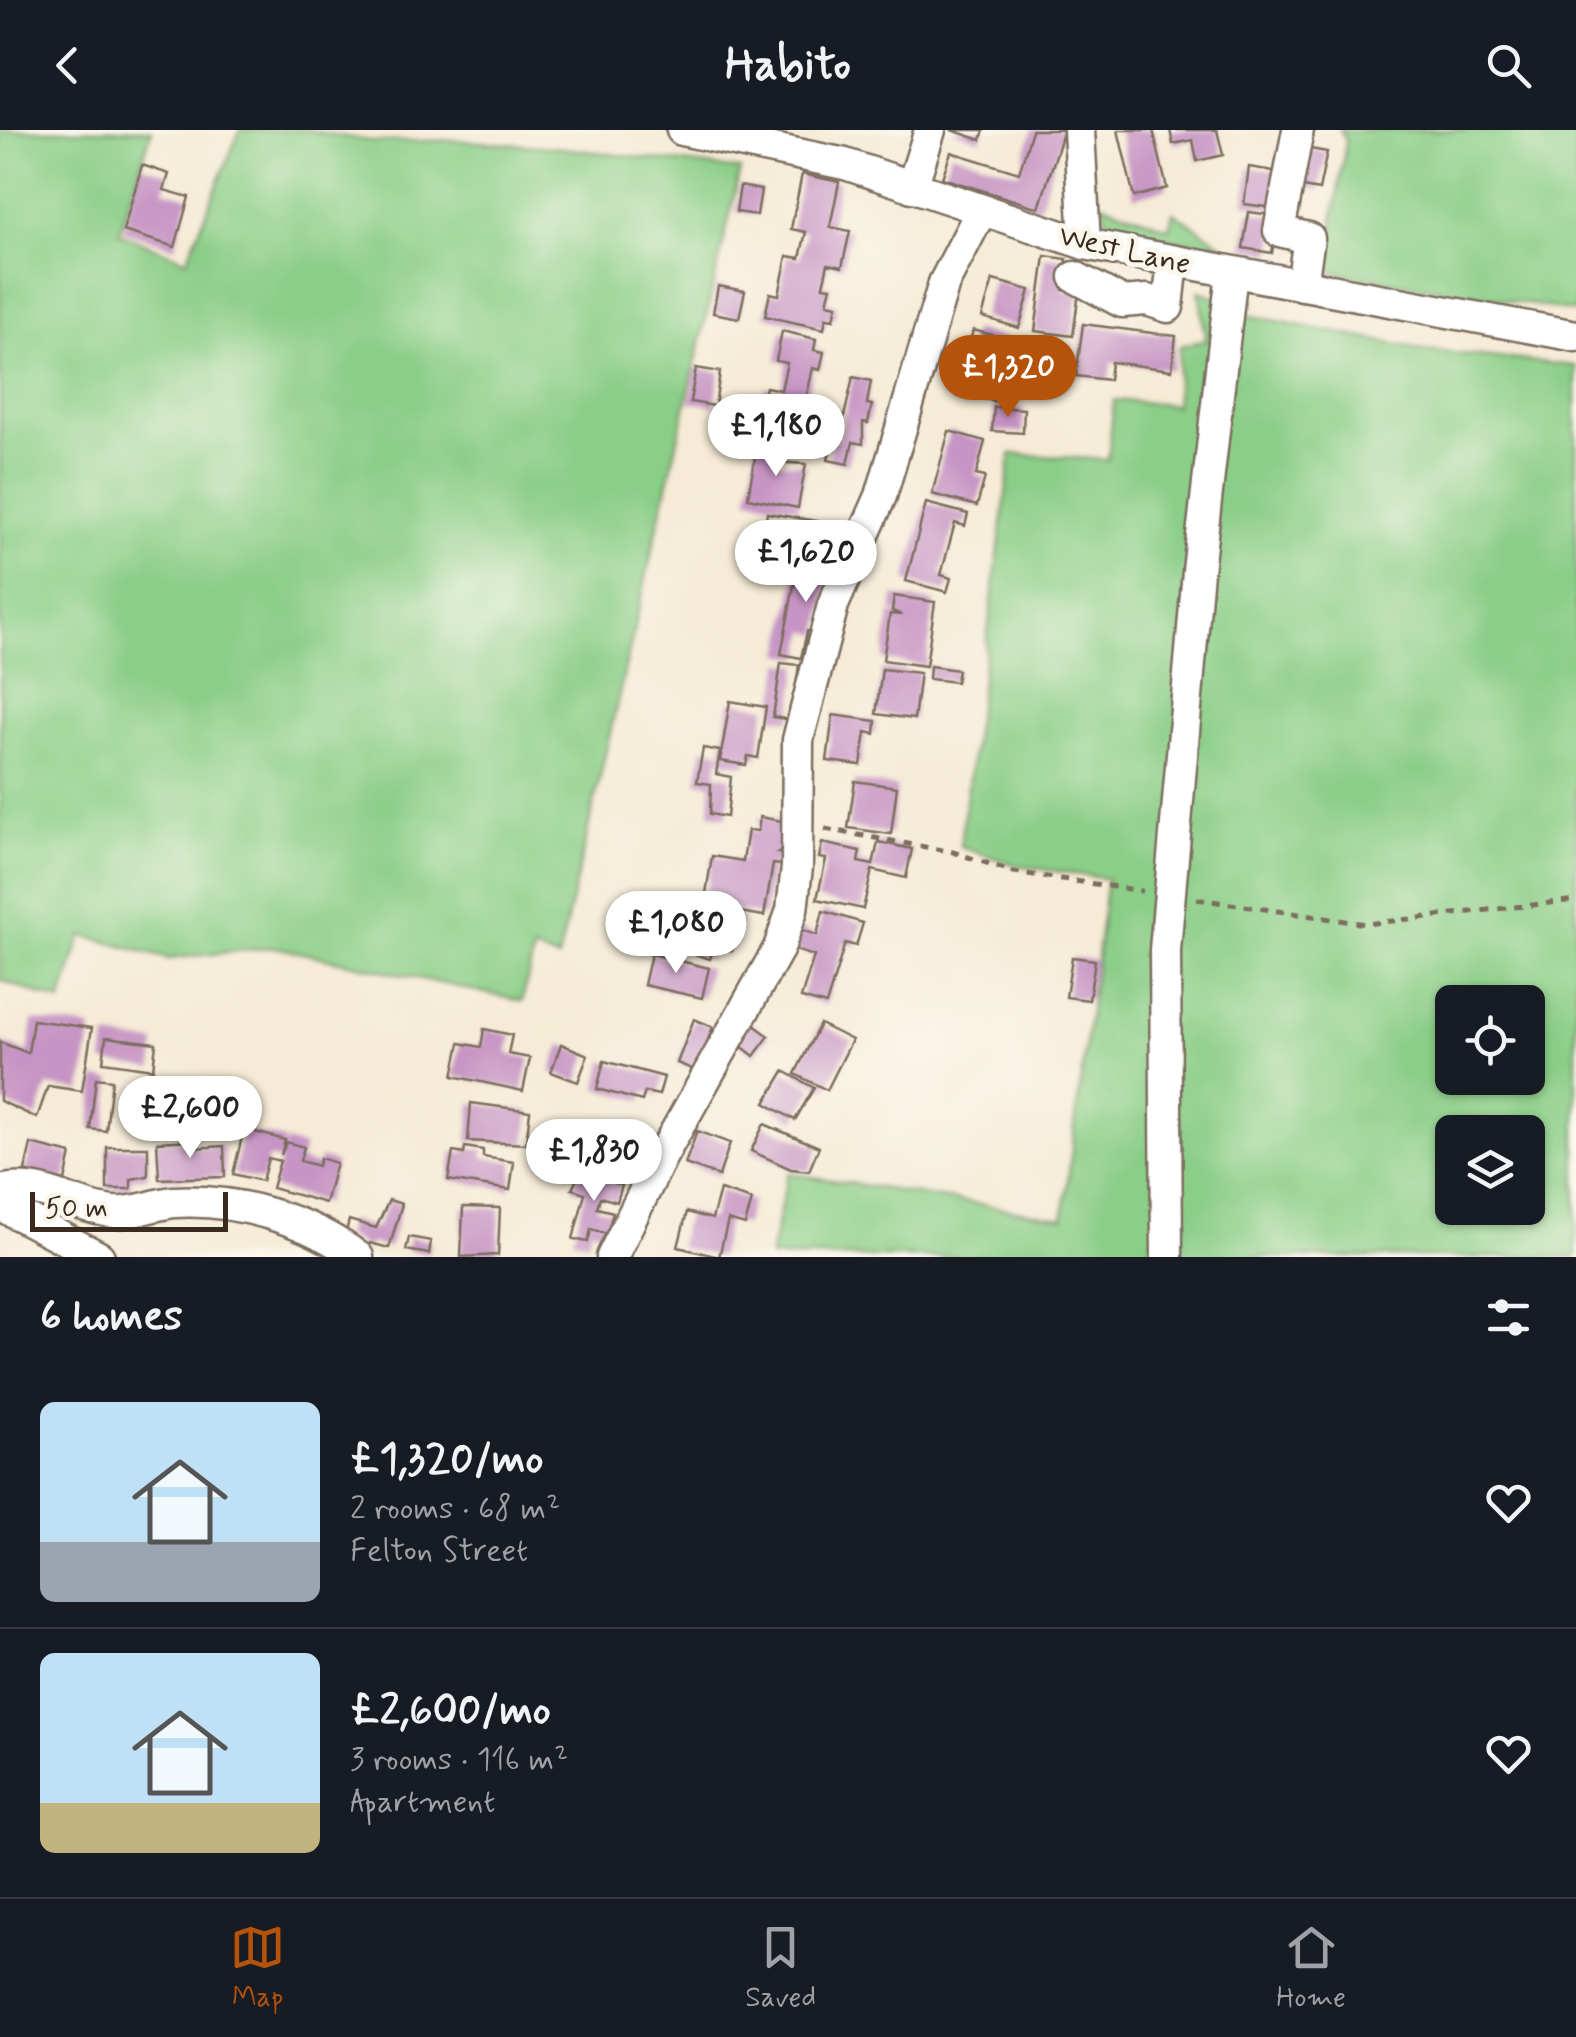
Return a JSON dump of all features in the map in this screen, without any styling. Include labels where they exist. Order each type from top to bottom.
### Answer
[{"type":"street","name":"West Lane","points":[[682,130],[787,140],[981,212],[1085,244],[1576,336]]},
{"type":"street","points":[[912,187],[930,130]]},
{"type":"street","points":[[1079,130],[1085,244]]},
{"type":"street","points":[[1298,130],[1279,231],[1309,238],[1302,286]]},
{"type":"street","points":[[612,1257],[662,1156],[779,948],[792,910],[798,867],[798,740],[833,605],[881,496],[944,283],[981,212]]},
{"type":"street","points":[[1074,277],[1122,302],[1147,300],[1168,307],[1172,261]]},
{"type":"street","points":[[1167,1257],[1165,950],[1198,571],[1232,272]]},
{"type":"street","points":[[0,1192],[29,1187],[123,1211],[176,1202],[232,1205],[315,1232],[358,1257]]},
{"type":"street","points":[[0,1205],[101,1257],[104,1242],[123,1211]]},
{"type":"green space","points":[[0,130],[152,130],[119,233],[187,260],[240,130],[306,130],[376,142],[453,140],[555,147],[740,170],[558,959],[534,950],[522,1001],[275,947],[169,959],[82,935],[61,1002],[0,980]]},
{"type":"green space","points":[[1340,130],[1576,130],[1576,312],[1325,271],[1346,141]]},
{"type":"green space","points":[[1100,203],[1169,228],[1173,212],[1224,246],[1124,235],[1111,227]]},
{"type":"green space","points":[[1199,291],[1227,301],[1248,315],[1425,350],[1576,366],[1576,1257],[1180,1257],[1152,1240],[1151,1257],[770,1257],[788,1173],[1063,1218],[1107,879],[1016,865],[960,847],[1011,454],[1108,460],[1114,400],[1175,405],[1180,346],[1206,340]]},
{"type":"building","points":[[951,130],[984,130],[981,140]]},
{"type":"building","points":[[1032,130],[1064,130],[1039,208],[942,178],[951,152],[1019,173]]},
{"type":"building","points":[[1118,130],[1153,130],[1167,188],[1134,197]]},
{"type":"building","points":[[1170,130],[1217,130],[1223,155],[1197,161],[1193,140],[1173,144]]},
{"type":"building","points":[[1305,148],[1327,152],[1319,190],[1298,186]]},
{"type":"building","points":[[142,165],[169,174],[164,190],[189,197],[175,247],[123,231]]},
{"type":"building","points":[[1249,167],[1280,172],[1274,208],[1244,204]]},
{"type":"building","points":[[802,174],[839,182],[830,227],[850,231],[842,267],[828,264],[823,286],[831,287],[827,303],[837,305],[834,319],[826,318],[824,329],[765,316],[770,293],[779,295],[787,256],[800,258],[806,232],[791,229]]},
{"type":"building","points":[[740,186],[761,190],[757,215],[736,212]]},
{"type":"building","points":[[1249,212],[1278,216],[1272,253],[1243,248]]},
{"type":"building","points":[[1045,256],[1067,259],[1063,290],[1079,292],[1073,336],[1035,331]]},
{"type":"building","points":[[993,280],[1030,290],[1019,328],[982,317]]},
{"type":"building","points":[[718,286],[745,291],[739,318],[713,313]]},
{"type":"building","points":[[1083,324],[1176,336],[1172,370],[1111,362],[1109,380],[1076,376]]},
{"type":"building","points":[[973,330],[1027,344],[1023,362],[1008,358],[997,402],[957,392]]},
{"type":"building","points":[[782,331],[816,339],[814,350],[824,352],[820,370],[813,368],[806,399],[829,403],[825,420],[777,409],[778,403],[763,400],[766,387],[781,390],[787,363],[776,361]]},
{"type":"building","points":[[696,368],[720,372],[715,406],[690,402]]},
{"type":"building","points":[[853,377],[871,381],[867,404],[872,405],[868,423],[863,422],[863,444],[853,442],[848,464],[828,460],[833,438],[839,439]]},
{"type":"building","points":[[994,407],[1024,409],[1023,433],[992,431]]},
{"type":"building","points":[[949,431],[985,441],[976,475],[985,477],[977,506],[932,494]]},
{"type":"building","points":[[757,445],[777,449],[774,462],[806,464],[798,508],[748,498]]},
{"type":"building","points":[[926,503],[968,514],[965,526],[955,523],[941,575],[951,578],[947,592],[906,581]]},
{"type":"building","points":[[767,513],[829,523],[826,547],[763,536]]},
{"type":"building","points":[[799,559],[832,566],[819,634],[807,631],[801,658],[781,654]]},
{"type":"building","points":[[894,596],[935,602],[926,666],[883,660],[890,614],[902,615],[892,611]]},
{"type":"building","points":[[781,663],[799,665],[791,720],[773,717]]},
{"type":"building","points":[[930,666],[958,670],[956,682],[929,679]]},
{"type":"building","points":[[882,669],[920,673],[914,719],[876,714]]},
{"type":"building","points":[[730,701],[766,707],[758,758],[748,756],[746,765],[720,761]]},
{"type":"building","points":[[833,715],[876,721],[875,734],[866,732],[861,765],[827,761]]},
{"type":"building","points":[[703,748],[720,751],[716,774],[731,777],[727,817],[710,814],[711,784],[697,782]]},
{"type":"building","points":[[855,781],[897,787],[891,834],[848,828]]},
{"type":"building","points":[[760,817],[787,822],[783,849],[777,853],[784,854],[782,865],[773,864],[764,916],[704,906],[712,856],[743,861],[748,830],[758,831]]},
{"type":"building","points":[[878,842],[912,849],[906,878],[872,870],[863,909],[817,899],[826,859],[819,858],[822,843],[860,851],[858,862],[873,865]]},
{"type":"building","points":[[681,900],[742,918],[732,951],[671,932]]},
{"type":"building","points":[[823,911],[863,923],[856,946],[845,943],[826,1005],[801,998],[814,956],[792,949],[798,929],[817,935]]},
{"type":"building","points":[[690,940],[714,948],[710,959],[686,952]]},
{"type":"building","points":[[651,954],[709,968],[702,998],[644,985]]},
{"type":"building","points":[[1072,957],[1095,960],[1089,1000],[1066,997]]},
{"type":"building","points":[[694,1019],[713,1027],[707,1042],[712,1044],[697,1071],[677,1063]]},
{"type":"building","points":[[33,1020],[92,1028],[82,1091],[48,1086],[37,1118],[0,1101],[0,1042],[28,1053]]},
{"type":"building","points":[[750,1022],[769,1036],[754,1056],[735,1041]]},
{"type":"building","points":[[820,1024],[852,1040],[827,1090],[795,1074]]},
{"type":"building","points":[[484,1029],[512,1035],[508,1054],[530,1058],[523,1091],[453,1076],[460,1043],[481,1047]]},
{"type":"building","points":[[106,1037],[156,1043],[153,1069],[103,1062]]},
{"type":"building","points":[[561,1044],[588,1055],[578,1082],[551,1072]]},
{"type":"building","points":[[604,1061],[664,1077],[659,1095],[645,1092],[642,1101],[597,1089]]},
{"type":"building","points":[[784,1071],[814,1088],[795,1120],[765,1103]]},
{"type":"building","points":[[96,1078],[112,1080],[106,1131],[90,1129]]},
{"type":"building","points":[[471,1103],[530,1111],[526,1144],[468,1141]]},
{"type":"building","points":[[764,1124],[819,1147],[809,1171],[791,1169],[751,1151]]},
{"type":"building","points":[[244,1129],[285,1140],[281,1155],[286,1142],[304,1147],[300,1161],[318,1166],[320,1158],[336,1163],[325,1203],[272,1188],[280,1161],[268,1158],[262,1181],[233,1174]]},
{"type":"building","points":[[697,1131],[730,1143],[719,1176],[685,1164]]},
{"type":"building","points":[[193,1140],[193,1148],[224,1146],[225,1177],[159,1179],[157,1142]]},
{"type":"building","points":[[618,1140],[645,1148],[639,1171],[612,1163]]},
{"type":"building","points":[[31,1144],[71,1154],[65,1181],[25,1171]]},
{"type":"building","points":[[107,1147],[148,1147],[148,1176],[131,1179],[131,1189],[107,1189]]},
{"type":"building","points":[[465,1147],[483,1150],[483,1157],[514,1162],[510,1190],[448,1180],[453,1152],[464,1154]]},
{"type":"building","points":[[583,1167],[591,1169],[589,1176],[622,1185],[617,1202],[600,1197],[597,1208],[613,1212],[607,1234],[591,1229],[588,1242],[573,1239],[585,1193],[572,1189]]},
{"type":"building","points":[[720,1190],[752,1200],[745,1225],[728,1220],[719,1257],[678,1247],[687,1212],[712,1219]]},
{"type":"building","points":[[389,1200],[402,1204],[389,1248],[370,1243],[368,1249],[345,1236],[349,1220],[376,1228]]},
{"type":"building","points":[[463,1207],[500,1208],[498,1255],[461,1257]]},
{"type":"building","points":[[409,1237],[431,1241],[429,1254],[406,1250]]}]
